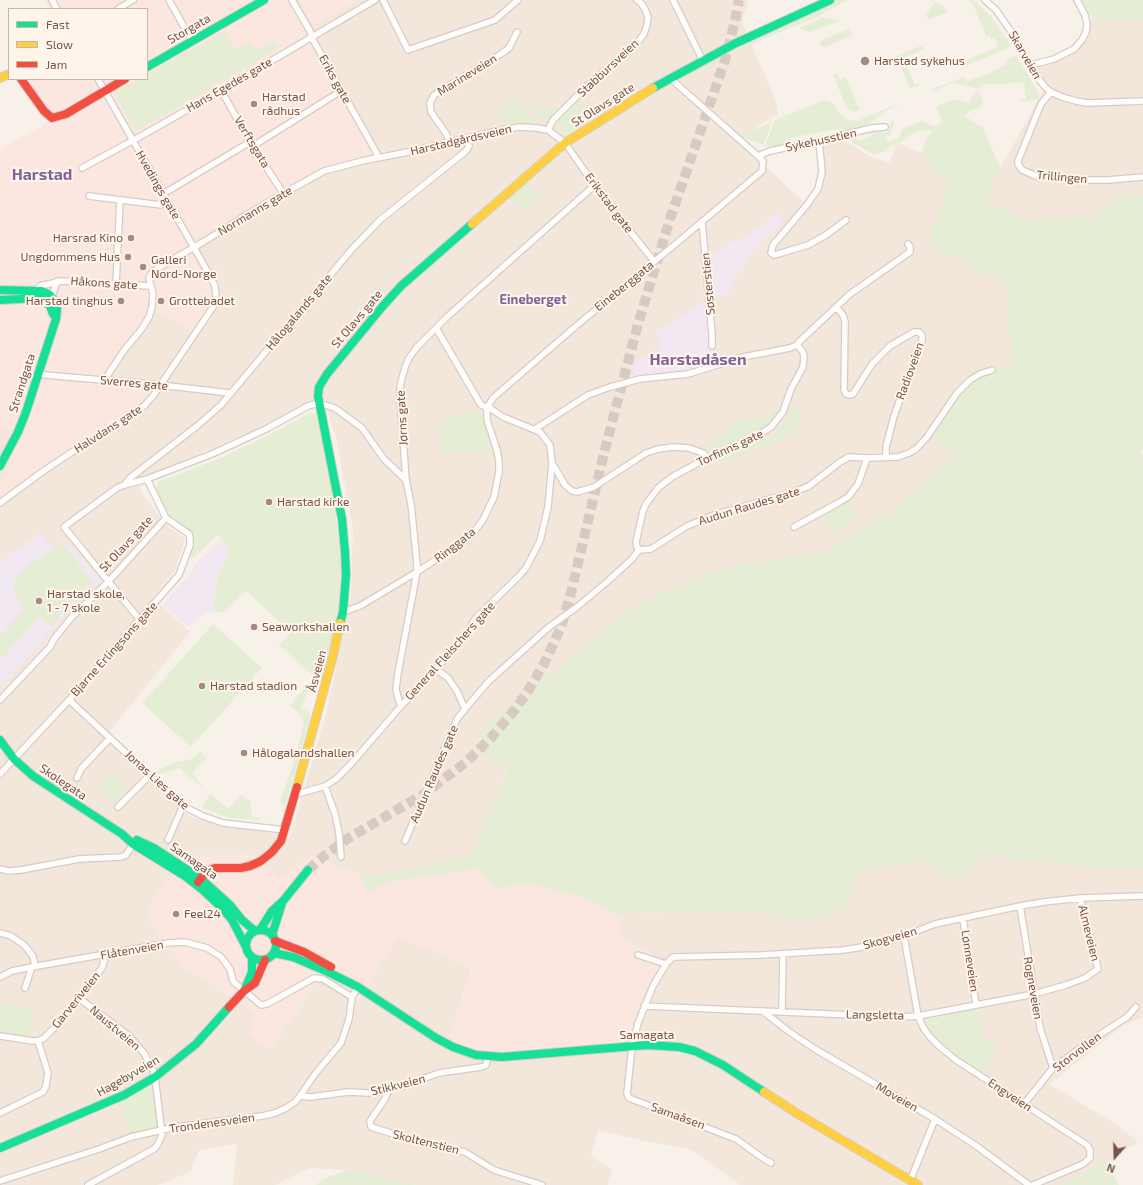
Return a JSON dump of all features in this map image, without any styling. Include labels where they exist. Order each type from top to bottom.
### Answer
[{"type":"main road","name":"Storgata","points":[[148,65],[264,0]]},
{"type":"main road","name":"St Olavs gate","points":[[319,403],[318,392],[324,378],[389,299],[418,271],[564,143],[653,88],[734,44],[830,0]]},
{"type":"main road","points":[[22,80],[44,111],[52,118],[66,114],[123,80]]},
{"type":"main road","points":[[0,290],[36,290],[46,293],[52,297]]},
{"type":"main road","points":[[0,294],[0,300],[32,298],[45,301],[50,306],[52,311],[53,327]]},
{"type":"main road","name":"Strandgata","points":[[0,466],[18,432],[56,319],[57,310],[55,301],[52,297]]},
{"type":"main road","name":"Åsveien","points":[[198,881],[208,871],[215,868],[241,868],[261,861],[277,847],[284,836],[333,656],[343,612],[346,567],[343,530],[334,473],[319,403]]},
{"type":"main road","name":"Skolegata","points":[[0,740],[14,760],[33,776],[122,834]]},
{"type":"main road","name":"Samagata","points":[[122,834],[133,844],[198,881],[232,920],[245,945]]},
{"type":"main road","name":"Samagata","points":[[122,834],[154,848],[230,904],[242,920],[257,931]]},
{"type":"main road","points":[[283,901],[274,938],[276,948],[274,953],[265,960],[258,961],[248,954],[245,945],[249,936],[257,931],[272,911],[283,901],[308,870]]},
{"type":"main road","points":[[257,931],[267,931],[274,938]]},
{"type":"main road","name":"Samagata","points":[[274,938],[318,959],[420,1028],[449,1045],[476,1055],[488,1057],[535,1055],[632,1046],[663,1045],[695,1051],[723,1065],[798,1114],[918,1185]]},
{"type":"main road","name":"Samagata","points":[[274,953],[284,954],[302,960],[358,987]]},
{"type":"main road","name":"Hagebyveien","points":[[244,991],[252,972],[252,958]]},
{"type":"main road","name":"Hagebyveien","points":[[0,1148],[93,1109],[155,1077],[196,1044],[244,991],[255,983],[265,960]]},
{"type":"street","points":[[120,8],[133,0]]},
{"type":"street","points":[[169,0],[192,41]]},
{"type":"street","name":"Eriks gate","points":[[292,0],[378,158]]},
{"type":"street","name":"Hans Egedes gate","points":[[82,168],[312,38],[375,0]]},
{"type":"street","points":[[383,0],[408,50],[495,20],[518,0]]},
{"type":"street","name":"Stabbursveien","points":[[548,130],[553,120],[588,85],[637,44],[644,34],[648,17],[645,9],[637,0]]},
{"type":"street","points":[[673,0],[703,61]]},
{"type":"street","name":"Skarveien","points":[[985,0],[996,10],[1010,30],[1041,83],[1052,92],[1062,97],[1088,103],[1143,101]]},
{"type":"street","points":[[1030,65],[1054,59],[1074,49],[1082,40],[1086,32],[1087,24],[1085,15],[1077,0]]},
{"type":"street","name":"Marineveien","points":[[448,142],[447,135],[432,112],[430,103],[434,95],[501,54],[508,48],[517,32]]},
{"type":"street","points":[[671,79],[758,156]]},
{"type":"street","name":"Hvedings gate","points":[[98,80],[209,274],[215,286],[215,292]]},
{"type":"street","name":"Verftsgata","points":[[221,90],[252,144],[283,193]]},
{"type":"street","points":[[163,194],[252,144],[341,91]]},
{"type":"street","name":"Trillingen","points":[[1052,92],[1042,104],[1018,161],[1018,164],[1022,170],[1036,176],[1079,180],[1108,180],[1143,177]]},
{"type":"street","name":"Harstadgårdsveien","points":[[378,158],[501,130],[520,127],[548,130]]},
{"type":"street","name":"Sykehusstien","points":[[758,156],[770,151],[872,128],[885,127]]},
{"type":"street","points":[[548,130],[564,143]]},
{"type":"street","name":"Hålogalands gate","points":[[124,485],[130,478],[197,426],[221,405],[353,248],[380,220],[466,151],[469,146],[467,138]]},
{"type":"street","points":[[819,141],[822,172],[818,189],[806,206],[773,245],[771,252],[774,255],[808,245],[826,235],[846,220]]},
{"type":"street","name":"Erikstad gate","points":[[564,143],[608,204],[654,261]]},
{"type":"street","name":"Eineberggata","points":[[487,407],[493,398],[576,326],[758,175],[762,171],[763,162],[758,156]]},
{"type":"street","name":"Normanns gate","points":[[150,286],[149,278],[158,268],[283,193],[324,171],[378,158]]},
{"type":"street","name":"Jørns gate","points":[[401,706],[396,689],[417,572],[417,558],[411,504],[406,480],[400,386],[401,377],[409,358],[436,328],[595,185]]},
{"type":"street","points":[[89,196],[161,205],[167,201]]},
{"type":"street","points":[[116,284],[120,200]]},
{"type":"street","name":"Søsterstien","points":[[702,221],[712,346]]},
{"type":"street","points":[[535,429],[588,395],[610,387],[640,379],[688,374],[743,357],[790,348],[798,345],[805,336],[850,294],[910,252],[910,247],[908,244]]},
{"type":"street","name":"Håkons gate","points":[[52,297],[57,282]]},
{"type":"street","name":"Håkons gate","points":[[36,290],[40,286],[57,282],[150,286]]},
{"type":"street","points":[[106,380],[106,376],[149,317],[152,307],[153,294],[150,286]]},
{"type":"street","name":"Halvdans gate","points":[[0,503],[48,467],[132,416],[146,405],[213,307],[216,298],[215,292]]},
{"type":"street","name":"Radioveien","points":[[836,306],[843,315],[845,322],[844,390],[846,394],[853,394],[872,364],[890,346],[914,332],[919,332],[922,335],[922,340],[894,416],[886,447],[886,458]]},
{"type":"street","name":"Ringgata","points":[[343,612],[360,606],[417,572],[456,547],[473,534],[489,509],[497,485],[499,461],[487,420],[487,407],[481,405],[436,328]]},
{"type":"street","name":"Torfinns gate","points":[[639,550],[636,542],[641,519],[646,504],[658,488],[672,477],[708,458],[757,436],[772,427],[777,421],[783,412],[793,385],[803,367],[803,352],[798,345]]},
{"type":"street","points":[[794,527],[848,497],[858,484],[866,458],[898,457],[916,449],[927,437],[957,393],[970,380],[980,374],[992,370]]},
{"type":"street","name":"Sverres gate","points":[[38,372],[44,375],[160,385],[230,393]]},
{"type":"street","points":[[147,479],[234,444],[308,406],[319,403],[335,408],[362,428],[384,459],[406,480]]},
{"type":"street","name":"General Fleischers gate","points":[[296,793],[307,792],[325,786],[336,779],[350,765],[465,636],[475,619],[512,584],[526,568],[540,541],[548,507],[552,463],[550,445],[540,432],[503,417],[487,407]]},
{"type":"street","points":[[552,463],[565,485],[572,491],[577,492],[594,487],[646,453],[658,449],[672,447],[689,448],[703,453],[708,458]]},
{"type":"street","name":"Audun Raudes gate","points":[[405,841],[457,720],[465,709],[489,681],[549,627],[577,607],[608,581],[632,559],[639,550],[651,549],[687,526],[708,518],[797,491],[808,486],[849,457],[866,458]]},
{"type":"street","name":"Hålogalands gate","points":[[109,581],[64,527],[117,488],[147,479]]},
{"type":"street","name":"St Olavs gate","points":[[0,700],[50,648],[54,639],[71,618],[109,581],[166,518],[147,479]]},
{"type":"street","name":"Bjarne Erlingsøns gate","points":[[0,774],[69,700],[179,575],[190,544],[189,534],[166,518]]},
{"type":"street","points":[[109,581],[140,620]]},
{"type":"street","points":[[436,669],[448,678],[457,691],[465,709]]},
{"type":"street","name":"Jonas Lies gate","points":[[69,700],[183,806],[203,816],[223,822],[285,830]]},
{"type":"street","points":[[77,778],[81,769],[110,738]]},
{"type":"street","points":[[118,806],[150,775]]},
{"type":"street","points":[[325,786],[335,814],[339,833],[341,857]]},
{"type":"street","points":[[168,840],[183,806]]},
{"type":"street","points":[[0,869],[8,871],[21,870],[78,859],[121,857],[126,854],[133,844]]},
{"type":"street","name":"Skogveien","points":[[666,964],[673,957],[679,956],[783,954],[843,950],[869,946],[904,936],[935,924],[1020,906],[1080,898],[1143,896]]},
{"type":"street","name":"Almeveien","points":[[1080,898],[1098,969]]},
{"type":"street","name":"Rogneveien","points":[[1020,906],[1040,1028],[1053,1068]]},
{"type":"street","name":"Lønneveien","points":[[963,918],[976,1005]]},
{"type":"street","points":[[0,932],[11,936],[24,945],[33,956],[34,966],[25,988]]},
{"type":"street","name":"Engveien","points":[[904,936],[918,1016],[924,1029],[939,1046],[956,1060],[1087,1145],[1091,1154],[1090,1158],[1082,1164],[1033,1185]]},
{"type":"street","name":"Flåtenveien","points":[[0,977],[12,971],[34,966],[180,942],[202,946],[216,953],[225,960],[230,968],[233,981],[258,1003],[264,1006],[314,978],[319,978],[352,997]]},
{"type":"street","name":"Garveriveien","points":[[38,1041],[44,1038],[54,1028],[79,998],[102,968],[106,954]]},
{"type":"street","points":[[782,1012],[783,954]]},
{"type":"street","points":[[632,1046],[644,1006],[653,986],[666,964],[638,955]]},
{"type":"street","name":"Langsletta","points":[[644,1006],[764,1012],[918,1016],[1034,994],[1085,978],[1098,969]]},
{"type":"street","name":"Trondenesveien","points":[[0,1181],[131,1137],[161,1130],[275,1113],[286,1108],[295,1102],[315,1074],[341,1043],[350,1019],[352,997],[358,987]]},
{"type":"street","name":"Naustveien","points":[[79,998],[129,1036],[140,1047],[149,1061],[155,1077],[161,1130]]},
{"type":"street","name":"Storvollen","points":[[1024,1104],[1053,1068],[1087,1043],[1127,1017],[1136,1007]]},
{"type":"street","name":"Moveien","points":[[764,1012],[788,1031],[815,1049],[935,1119],[975,1145],[1029,1185]]},
{"type":"street","points":[[0,1036],[38,1041],[48,1073],[46,1086],[42,1092],[0,1113]]},
{"type":"street","name":"Samaåsen","points":[[632,1046],[627,1094],[629,1098],[736,1139],[771,1163]]},
{"type":"street","name":"Stikkveien","points":[[300,1096],[348,1092],[370,1093],[405,1085],[439,1074],[481,1067],[486,1065],[488,1057]]},
{"type":"street","name":"Skoltenstien","points":[[389,1089],[385,1099],[369,1124],[371,1127],[429,1145],[465,1152],[494,1170],[542,1185]]},
{"type":"street","points":[[909,1180],[935,1119]]},
{"type":"street","points":[[88,1185],[154,1148],[160,1140],[161,1130]]},
{"type":"shaded area","points":[[45,0],[294,0],[379,157],[335,168],[287,189],[195,250],[212,280],[214,296],[213,310],[199,333],[150,308],[141,334],[112,368],[103,382],[161,387],[139,411],[0,499],[0,483],[21,438],[0,426],[0,149],[50,121],[22,80],[148,80],[148,8],[49,8]]},
{"type":"shaded area","points":[[294,0],[300,0],[313,23],[316,24],[358,0],[748,0],[742,22],[776,101],[778,114],[736,139],[806,204],[821,184],[819,142],[841,139],[871,157],[890,163],[897,143],[922,153],[948,187],[928,244],[1006,285],[1012,364],[972,377],[957,455],[884,516],[829,550],[713,571],[508,768],[473,854],[389,874],[359,875],[312,856],[281,879],[252,854],[183,966],[254,1012],[294,1017],[319,978],[357,1002],[398,937],[472,968],[447,1045],[617,933],[623,913],[751,911],[795,922],[845,909],[860,872],[916,860],[960,881],[983,856],[1116,869],[1143,868],[1143,1017],[1125,1024],[1049,1084],[1117,1125],[1138,1142],[1107,1162],[1059,1185],[739,1185],[737,1182],[690,1149],[640,1140],[598,1130],[591,1157],[612,1169],[608,1185],[417,1185],[348,1170],[309,1168],[275,1185],[233,1185],[237,1144],[199,1150],[190,1172],[158,1185],[0,1185],[0,499],[17,489],[102,382],[150,308],[199,332],[195,251],[287,189],[335,168]],"holes":[[[324,399],[337,441],[353,528],[351,597],[326,715],[290,837],[191,817],[104,738],[190,632],[153,598],[176,569],[185,538],[167,526],[139,489],[154,474]]]},
{"type":"shaded area","points":[[300,0],[358,0],[316,24],[313,24]]},
{"type":"shaded area","points":[[1087,18],[1143,20],[1143,197],[1129,193],[1091,217],[1020,219],[983,200],[1046,86],[1033,68],[1070,49],[1084,38]]},
{"type":"shaded area","points":[[778,213],[784,220],[760,243],[751,255],[734,282],[728,295],[712,295],[710,257],[728,243],[743,238]]},
{"type":"shaded area","points":[[703,302],[706,302],[707,304],[711,341],[705,367],[690,371],[638,377],[630,366],[661,346],[655,332]]},
{"type":"shaded area","points":[[0,426],[21,438],[0,483]]},
{"type":"shaded area","name":"Harstad skole, 1 - 7 skole","points":[[40,533],[51,548],[58,543],[68,542],[93,572],[97,573],[103,579],[97,585],[92,587],[65,615],[5,683],[0,686],[0,561]]},
{"type":"shaded area","points":[[221,540],[228,549],[229,555],[218,575],[213,611],[201,616],[189,627],[162,605],[195,568],[193,566]]},
{"type":"shaded area","points":[[252,854],[281,879],[312,856],[359,875],[367,893],[391,881],[479,869],[496,888],[531,884],[586,898],[621,917],[617,933],[666,962],[645,1009],[634,1050],[480,1060],[447,1045],[472,969],[398,937],[357,1002],[319,978],[294,1017],[270,1049],[250,1035],[254,1012],[183,966],[145,914],[179,856]]},
{"type":"green space","points":[[837,0],[847,0],[815,18],[770,36],[738,52],[744,45]]},
{"type":"green space","points":[[967,0],[973,0],[985,10],[999,27],[1011,47],[963,67],[963,62],[998,46],[995,38],[991,39],[989,35],[986,36],[973,4]]},
{"type":"green space","points":[[1080,0],[1143,0],[1143,20],[1092,18]]},
{"type":"green space","points":[[935,2],[943,6],[948,12],[928,20],[926,14]]},
{"type":"green space","points":[[824,17],[840,21],[810,32],[799,28]]},
{"type":"green space","points":[[849,29],[853,35],[825,47],[821,46],[821,40]]},
{"type":"green space","points":[[224,31],[235,49],[249,41],[254,48],[258,50],[275,42],[279,48],[138,130],[134,129],[115,96],[115,92],[137,80],[148,80],[148,73]]},
{"type":"green space","points":[[923,45],[924,49],[903,58],[915,85],[919,83],[919,86],[910,89],[896,56]]},
{"type":"green space","points":[[724,54],[733,54],[683,80],[684,75]]},
{"type":"green space","points":[[1016,56],[1039,93],[1039,99],[1020,102],[1020,100],[1026,99],[1024,82],[990,85],[987,83],[982,85],[979,89],[953,83],[933,91],[932,89],[964,77],[967,81],[989,74],[1004,65],[1011,57]]},
{"type":"green space","points":[[837,73],[840,80],[846,77],[860,110],[854,112],[847,109],[833,75]]},
{"type":"green space","points":[[663,87],[668,87],[597,131],[583,138]]},
{"type":"green space","points":[[975,91],[980,93],[983,103],[980,107],[968,112],[965,116],[983,128],[1001,169],[984,200],[1021,219],[1091,217],[1129,193],[1143,197],[1143,449],[1141,453],[1143,456],[1143,868],[1116,869],[983,856],[960,881],[916,860],[860,872],[845,909],[795,922],[751,911],[623,913],[621,917],[586,898],[531,884],[496,888],[479,869],[391,881],[367,893],[359,875],[389,874],[473,854],[508,769],[477,751],[487,724],[636,605],[713,571],[829,550],[884,516],[956,455],[930,433],[972,377],[1012,364],[1006,285],[928,244],[948,187],[922,153],[926,139],[933,131],[923,130],[910,135],[899,143],[888,147],[887,151],[874,155],[853,143],[848,137],[854,134],[859,141],[872,135],[870,131],[873,130],[886,133],[890,130],[890,123],[893,121],[894,124],[890,135],[885,137],[888,142],[899,138],[902,129],[921,121],[934,126],[942,122],[936,107],[953,99],[969,103]]},
{"type":"green space","points":[[511,98],[518,98],[521,100],[528,114],[539,123],[526,122],[504,124],[504,111]]},
{"type":"green space","points":[[578,98],[598,118],[569,135],[561,133],[557,126],[558,119]]},
{"type":"green space","points":[[825,100],[833,103],[841,115],[852,121],[859,120],[900,104],[889,109],[863,128],[839,133],[838,129],[790,138],[791,143],[774,147],[765,146],[775,120]]},
{"type":"green space","points":[[530,105],[553,109],[562,108],[546,121],[534,114]]},
{"type":"green space","points":[[772,122],[763,145],[742,137],[743,134]]},
{"type":"green space","points":[[528,183],[541,198],[523,213],[510,198]]},
{"type":"green space","points":[[792,403],[804,423],[784,439],[726,461],[721,461],[719,458],[768,437],[779,429],[788,416]]},
{"type":"green space","points":[[478,410],[491,440],[494,451],[441,453],[438,433],[445,418]]},
{"type":"green space","points":[[311,412],[316,415],[317,418],[334,498],[341,572],[337,625],[323,677],[316,678],[305,668],[304,669],[284,649],[278,646],[290,632],[247,591],[222,613],[213,611],[218,575],[229,555],[228,549],[218,535],[193,558],[189,556],[193,537],[170,517],[157,493],[156,487],[158,482],[218,459],[273,433]]},
{"type":"green space","points":[[780,413],[767,428],[754,435],[716,452],[710,452],[702,449],[726,433],[726,425]]},
{"type":"green space","points":[[847,500],[857,517],[833,532],[823,514]]},
{"type":"green space","points":[[63,543],[93,583],[73,600],[52,626],[40,617],[0,660],[0,636],[25,609],[13,590],[13,584],[25,569],[58,544]]},
{"type":"green space","name":"Harstad stadion","points":[[213,624],[262,668],[191,747],[142,703]]},
{"type":"green space","points":[[306,687],[308,689],[301,709],[307,711],[311,715],[286,804],[283,806],[280,802],[296,756],[304,722],[301,716],[290,705]]},
{"type":"green space","points":[[200,751],[207,758],[192,773],[207,792],[180,768],[159,775],[156,771],[176,762],[192,759]]},
{"type":"green space","points":[[113,774],[126,787],[117,797],[120,799],[116,800],[113,800],[99,788]]},
{"type":"green space","points":[[210,794],[228,809],[241,795],[251,801],[251,817],[260,818],[260,820],[231,818],[202,807]]},
{"type":"green space","points":[[0,1001],[36,1013],[27,1037],[0,1034]]},
{"type":"green space","points":[[977,1008],[983,1039],[998,1049],[981,1073],[943,1046],[933,1037],[924,1022],[928,1017]]},
{"type":"green space","points":[[151,1084],[154,1087],[157,1126],[156,1128],[130,1135],[121,1100]]},
{"type":"green space","points":[[1107,1162],[1119,1185],[1059,1185]]},
{"type":"green space","points":[[348,1170],[417,1185],[316,1185],[323,1179]]},
{"type":"tunnel","points":[[308,870],[347,839],[424,794],[465,763],[491,738],[513,712],[544,664],[561,627],[570,597],[605,449],[638,324],[670,219],[725,60],[739,0]]},
{"type":"traffic: fast","points":[[148,66],[264,0]]},
{"type":"traffic: fast","points":[[653,88],[734,44],[830,0]]},
{"type":"traffic: fast","points":[[340,623],[343,612],[346,575],[345,552],[342,519],[318,396],[319,387],[327,374],[401,286],[472,224]]},
{"type":"traffic: fast","points":[[0,290],[42,291],[50,295],[55,301],[57,310],[56,319],[26,412],[18,432],[0,466]]},
{"type":"traffic: fast","points":[[0,300],[40,298],[50,306],[53,314]]},
{"type":"traffic: fast","points":[[0,740],[14,759],[33,776],[122,834],[133,844],[185,876],[203,890],[232,920],[245,945]]},
{"type":"traffic: fast","points":[[137,840],[154,848],[200,878],[230,905],[242,920],[255,931]]},
{"type":"traffic: fast","points":[[260,930],[272,911],[283,901],[308,870]]},
{"type":"traffic: fast","points":[[272,935],[282,903]]},
{"type":"traffic: fast","points":[[261,930],[272,934],[276,945],[272,956],[261,960],[250,956],[246,945],[250,934],[261,930]]},
{"type":"traffic: fast","points":[[274,953],[293,957],[358,987],[436,1038],[453,1047],[476,1055],[502,1057],[647,1045],[679,1047],[695,1051],[723,1065],[764,1092]]},
{"type":"traffic: fast","points":[[244,991],[252,972],[252,958]]},
{"type":"traffic: fast","points":[[0,1148],[124,1095],[155,1077],[196,1044],[229,1007]]},
{"type":"traffic: slow","points":[[0,78],[8,74]]},
{"type":"traffic: slow","points":[[472,224],[565,143],[653,88]]},
{"type":"traffic: slow","points":[[297,787],[333,656],[340,623]]},
{"type":"traffic: slow","points":[[764,1092],[798,1114],[918,1185]]},
{"type":"traffic: jam","points":[[22,80],[44,111],[52,118],[66,114],[123,80]]},
{"type":"traffic: jam","points":[[198,882],[207,871],[215,868],[241,868],[250,866],[261,861],[272,852],[281,841],[297,787]]},
{"type":"traffic: jam","points":[[275,941],[304,952],[331,967]]},
{"type":"traffic: jam","points":[[229,1007],[244,991],[255,983],[265,960]]},
{"type":"place","name":"Harstad sykehus","points":[[865,61]]},
{"type":"place","name":"Harstad rådhus","points":[[254,104]]},
{"type":"place","name":"Harsrad Kino","points":[[131,238]]},
{"type":"place","name":"Ungdommens Hus","points":[[128,257]]},
{"type":"place","name":"Galleri Nord-Norge","points":[[143,267]]},
{"type":"place","name":"Harstad tinghus","points":[[121,301]]},
{"type":"place","name":"Grottebadet","points":[[161,301]]},
{"type":"place","name":"Harstad kirke","points":[[269,502]]},
{"type":"place","name":"Harstad skole, 1 - 7 skole","points":[[39,601]]},
{"type":"place","name":"Seaworkshallen","points":[[254,627]]},
{"type":"place","name":"Harstad stadion","points":[[202,686]]},
{"type":"place","name":"Hålogalandshallen","points":[[244,753]]},
{"type":"place","name":"Feel24","points":[[176,914]]},
{"type":"district","name":"Harstad","points":[[42,175]]},
{"type":"district","name":"Eineberget","points":[[533,300]]},
{"type":"district","name":"Harstadåsen","points":[[698,360]]}]
